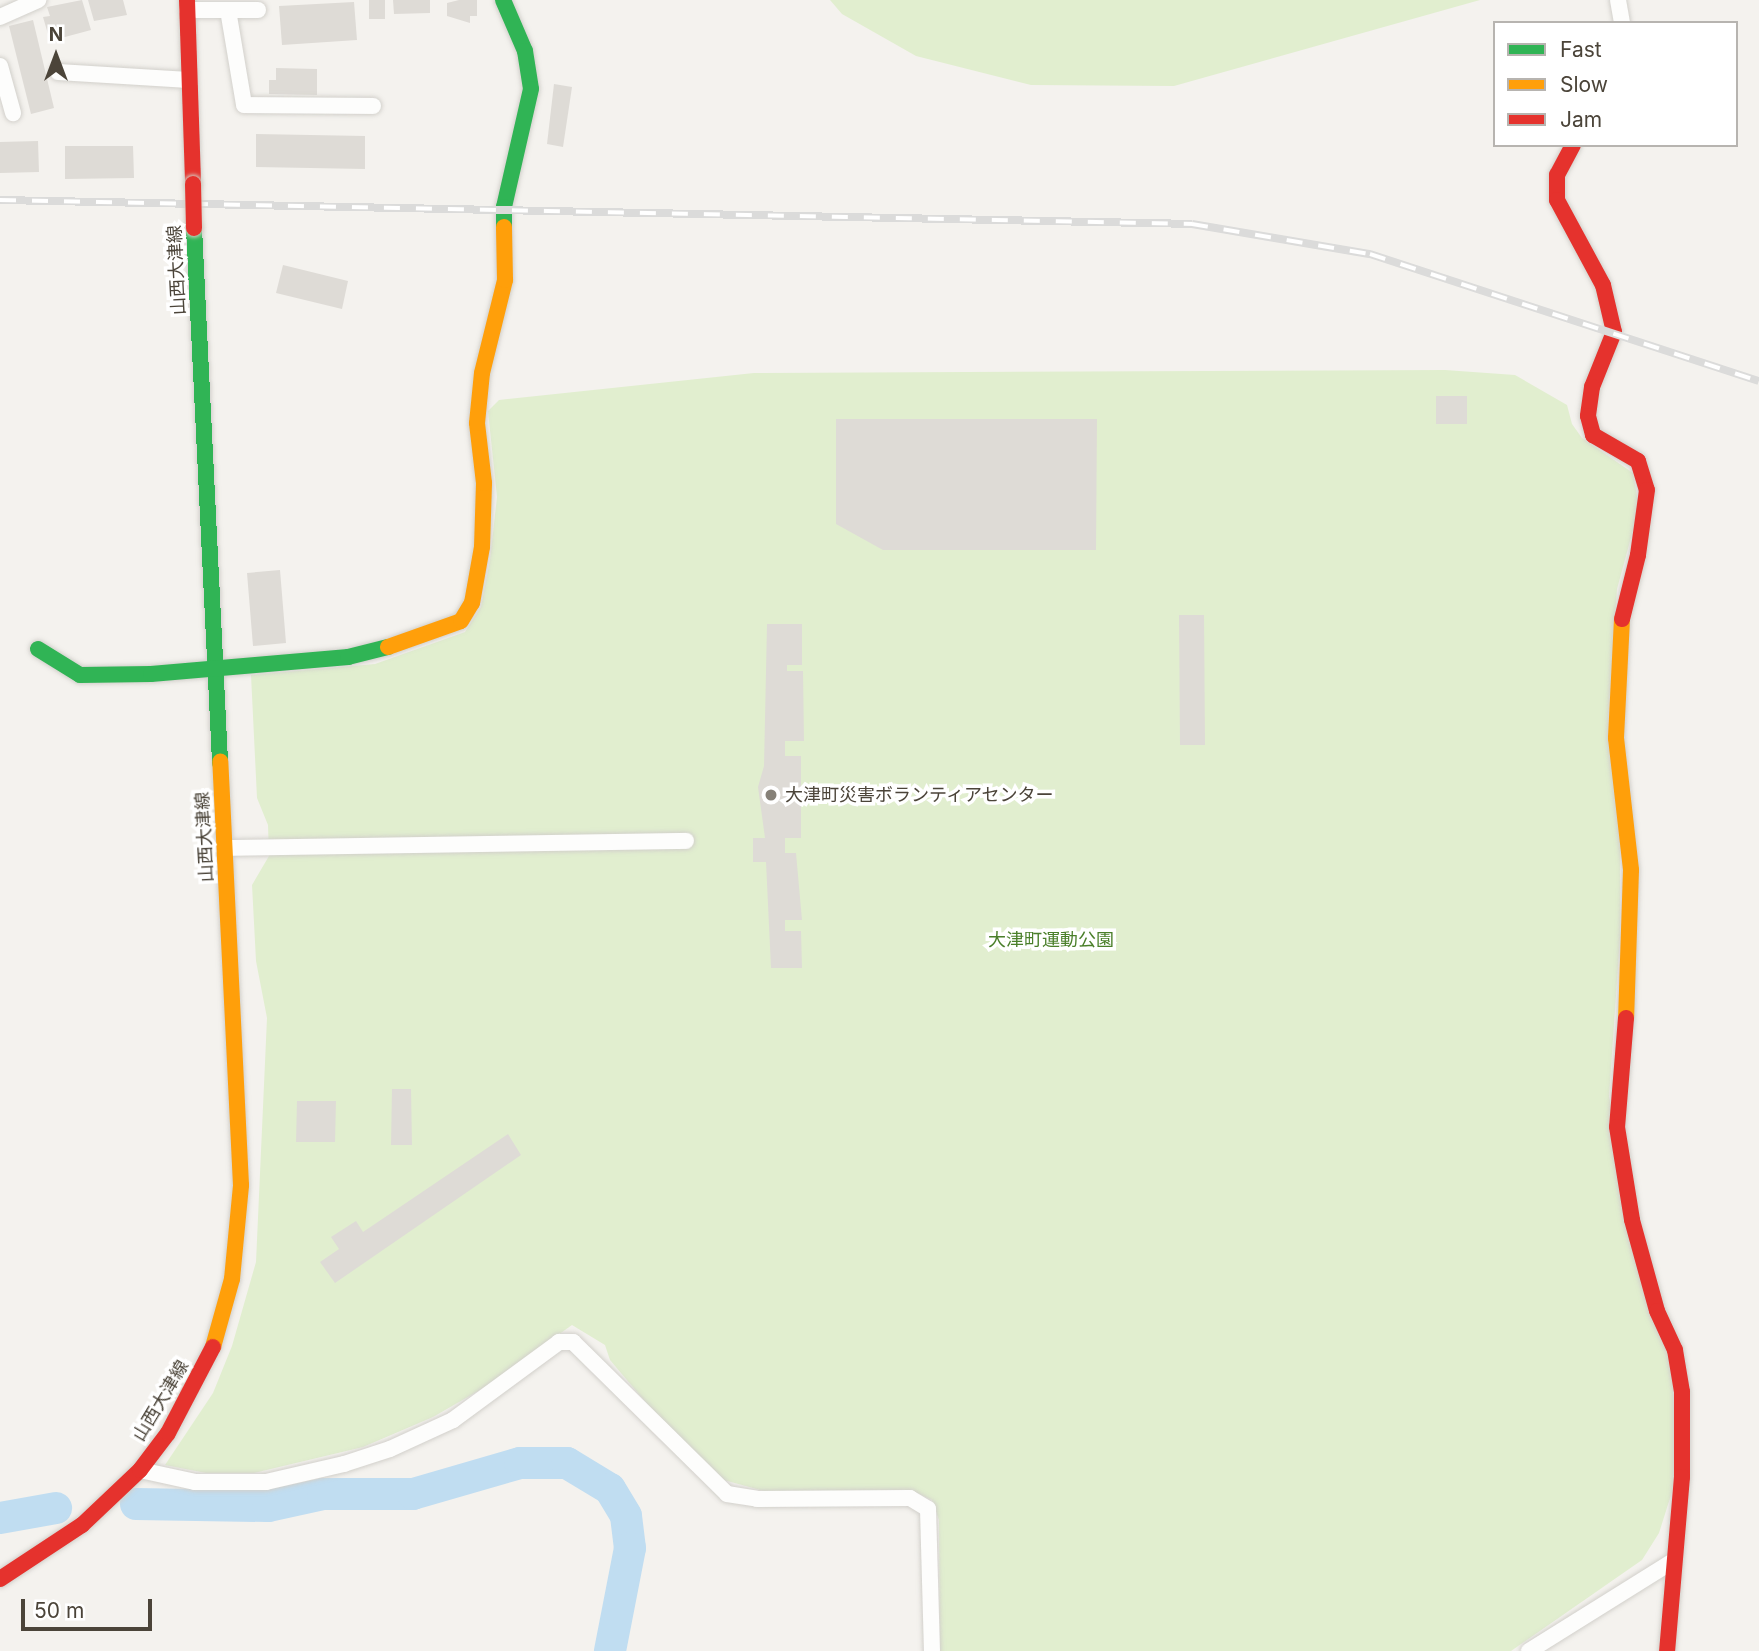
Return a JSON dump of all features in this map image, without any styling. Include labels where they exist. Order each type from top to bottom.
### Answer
[{"type":"street","points":[[38,649],[80,675],[151,674],[217,665],[322,660],[374,652],[461,621],[472,603],[482,547],[484,484],[477,423],[482,373],[500,312],[505,280],[504,207],[531,89],[525,51],[503,0]]},
{"type":"street","points":[[1618,0],[1622,21]]},
{"type":"street","points":[[0,17],[31,1]]},
{"type":"street","points":[[187,5],[228,10],[258,10]]},
{"type":"street","name":"山西大津線","points":[[0,1579],[82,1525],[140,1470],[168,1433],[216,1341],[232,1279],[241,1185],[194,228],[187,5]]},
{"type":"street","points":[[228,10],[244,105],[373,106]]},
{"type":"street","points":[[0,66],[13,113]]},
{"type":"street","points":[[58,72],[190,80]]},
{"type":"street","points":[[1572,147],[1557,175],[1557,200],[1574,238],[1603,285],[1614,332],[1592,387],[1588,416],[1594,435],[1638,461],[1647,490],[1638,555],[1621,623],[1618,675],[1616,738],[1631,870],[1629,973],[1617,1127],[1632,1220],[1657,1311],[1675,1350],[1682,1392],[1682,1477],[1667,1651]]},
{"type":"street","points":[[225,848],[686,841]]},
{"type":"street","points":[[140,1470],[195,1482],[266,1482],[344,1464],[390,1449],[453,1420],[559,1342],[573,1342],[727,1494],[757,1499],[909,1498],[928,1509],[932,1651]]},
{"type":"street","points":[[1529,1651],[1673,1561]]},
{"type":"green space","points":[[830,0],[1480,0],[1174,86],[1031,85],[916,56],[842,14]]},
{"type":"green space","name":"大津町運動公園","points":[[1445,370],[1515,375],[1567,405],[1572,424],[1582,438],[1633,473],[1639,508],[1617,589],[1608,722],[1620,810],[1620,937],[1609,1097],[1672,1364],[1677,1476],[1659,1533],[1642,1560],[1511,1651],[940,1651],[939,1520],[932,1500],[915,1492],[764,1491],[720,1479],[670,1431],[610,1360],[605,1345],[572,1325],[485,1387],[433,1417],[363,1447],[254,1473],[206,1473],[165,1465],[213,1393],[232,1346],[256,1262],[267,1018],[256,961],[252,885],[269,856],[268,825],[257,798],[251,675],[375,664],[465,632],[481,607],[490,560],[497,497],[488,411],[499,400],[754,373]]},
{"type":"building","points":[[82,0],[91,30],[50,41],[43,17],[50,16],[47,7]]},
{"type":"building","points":[[88,0],[123,0],[127,15],[94,21]]},
{"type":"building","points":[[369,0],[385,0],[385,19],[369,19]]},
{"type":"building","points":[[393,0],[430,0],[430,13],[394,14]]},
{"type":"building","points":[[477,0],[477,16],[470,16],[470,23],[447,16],[447,3]]},
{"type":"building","points":[[354,2],[357,40],[282,45],[279,6]]},
{"type":"building","points":[[33,20],[54,108],[31,114],[9,26]]},
{"type":"building","points":[[276,68],[317,69],[317,95],[269,94],[269,80],[276,80]]},
{"type":"building","points":[[554,84],[572,87],[563,147],[547,144]]},
{"type":"building","points":[[256,134],[365,136],[365,169],[256,167]]},
{"type":"building","points":[[38,141],[39,172],[0,173],[0,142]]},
{"type":"building","points":[[65,146],[133,146],[134,178],[65,179]]},
{"type":"building","points":[[283,265],[348,281],[342,309],[276,293]]},
{"type":"building","points":[[1436,396],[1467,396],[1467,424],[1436,424]]},
{"type":"building","points":[[836,419],[1097,419],[1096,550],[883,550],[836,524]]},
{"type":"building","points":[[280,570],[286,643],[253,646],[247,573]]},
{"type":"building","points":[[1179,615],[1204,615],[1205,745],[1180,745]]},
{"type":"building","points":[[767,624],[802,624],[802,665],[787,665],[787,671],[803,671],[804,741],[785,741],[785,756],[801,756],[801,838],[785,838],[785,853],[796,853],[802,920],[785,920],[785,931],[801,931],[802,968],[771,968],[766,862],[753,862],[753,838],[765,838],[758,787],[764,766]]},
{"type":"building","points":[[392,1089],[411,1089],[412,1145],[391,1145]]},
{"type":"building","points":[[297,1101],[336,1101],[335,1142],[296,1142]]},
{"type":"building","points":[[508,1134],[521,1155],[335,1283],[320,1262],[339,1249],[331,1237],[356,1221],[363,1232]]},
{"type":"waterway","points":[[136,1504],[268,1506],[323,1494],[413,1494],[520,1463],[567,1463],[610,1489],[626,1516],[630,1548],[610,1651]]},
{"type":"waterway","points":[[0,1518],[56,1508]]},
{"type":"railway","points":[[0,200],[1192,224],[1370,254],[1759,381]]},
{"type":"traffic: fast","points":[[503,0],[525,51],[531,89],[504,207],[504,227]]},
{"type":"traffic: fast","points":[[194,228],[220,762]]},
{"type":"traffic: fast","points":[[38,649],[80,675],[151,674],[348,657],[388,647]]},
{"type":"traffic: slow","points":[[388,647],[461,621],[472,603],[482,547],[484,483],[477,423],[482,373],[505,280],[504,227]]},
{"type":"traffic: slow","points":[[1622,619],[1616,738],[1631,870],[1626,1018]]},
{"type":"traffic: slow","points":[[213,1347],[232,1279],[241,1185],[220,762]]},
{"type":"traffic: jam","points":[[187,0],[193,184]]},
{"type":"traffic: jam","points":[[1572,147],[1557,175],[1557,200],[1603,285],[1614,332],[1592,387],[1588,416],[1593,435],[1638,461],[1647,490],[1638,555],[1622,619]]},
{"type":"traffic: jam","points":[[193,184],[194,228]]},
{"type":"traffic: jam","points":[[1626,1018],[1617,1127],[1632,1220],[1657,1311],[1675,1350],[1682,1392],[1682,1477],[1667,1651]]},
{"type":"traffic: jam","points":[[0,1579],[82,1525],[140,1470],[168,1433],[213,1347]]},
{"type":"place","name":"大津町災害ボランティアセンター","points":[[771,795]]}]
